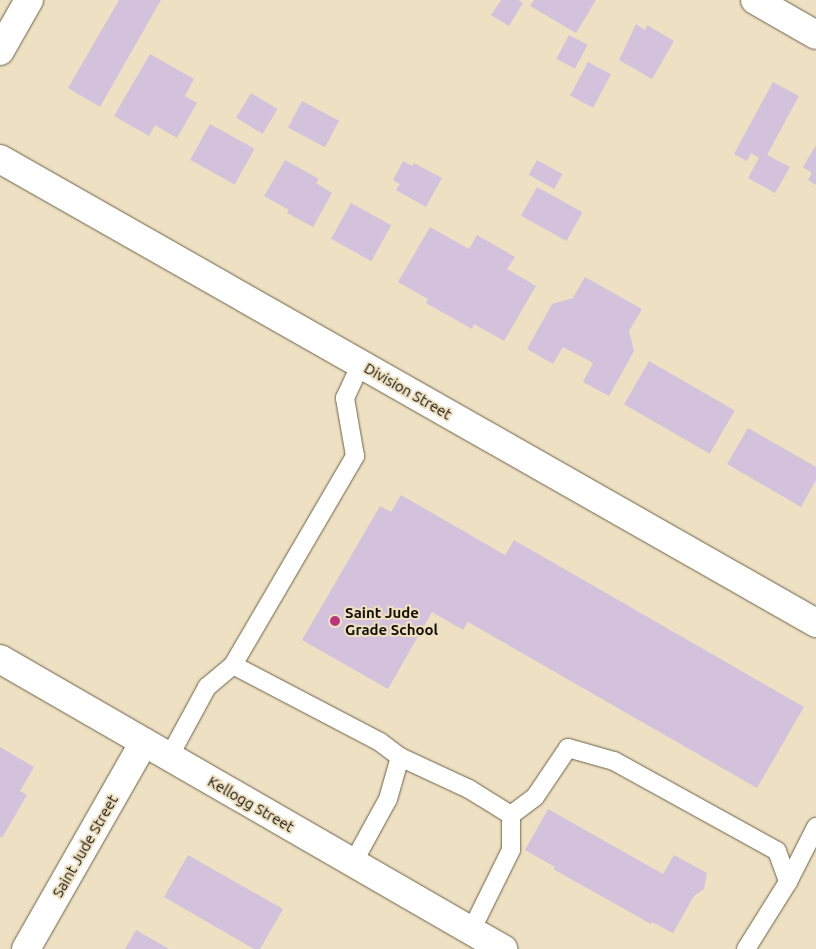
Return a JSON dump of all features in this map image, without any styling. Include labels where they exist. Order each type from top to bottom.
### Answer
[{"type":"street","points":[[0,51],[29,0]]},
{"type":"street","points":[[755,0],[816,35]]},
{"type":"street","name":"Division Street","points":[[0,160],[816,624]]},
{"type":"street","name":"Kellogg Street","points":[[0,660],[503,949]]},
{"type":"street","name":"Saint Jude Street","points":[[26,949],[144,742]]},
{"type":"lane","points":[[169,757],[207,687],[233,665],[355,456],[345,398],[361,364]]},
{"type":"lane","points":[[233,665],[380,742],[400,757],[469,789],[511,815]]},
{"type":"lane","points":[[511,815],[535,797],[568,748],[614,760],[776,851],[788,882]]},
{"type":"lane","points":[[353,863],[388,799],[400,757]]},
{"type":"lane","points":[[471,931],[511,850],[511,815]]},
{"type":"lane","points":[[746,949],[788,882],[816,827]]},
{"type":"building","points":[[119,0],[161,0],[100,107],[68,88]]},
{"type":"building","points":[[501,0],[518,0],[523,3],[509,26],[491,15]]},
{"type":"building","points":[[534,0],[596,0],[576,33],[530,6]]},
{"type":"building","points":[[636,24],[645,30],[647,25],[674,41],[652,79],[619,60]]},
{"type":"building","points":[[569,35],[588,45],[575,69],[556,59]]},
{"type":"building","points":[[150,54],[194,79],[185,96],[197,103],[177,138],[155,125],[149,136],[114,116]]},
{"type":"building","points":[[588,62],[611,74],[593,108],[570,96]]},
{"type":"building","points":[[773,82],[799,96],[767,155],[790,167],[775,193],[748,178],[759,158],[751,153],[747,161],[734,154]]},
{"type":"building","points":[[251,93],[278,109],[263,134],[236,118]]},
{"type":"building","points":[[302,101],[339,121],[325,147],[288,127]]},
{"type":"building","points":[[210,124],[255,149],[235,185],[190,160]]},
{"type":"building","points":[[816,145],[816,185],[808,180],[812,173],[803,167]]},
{"type":"building","points":[[285,160],[319,179],[316,183],[332,193],[313,227],[287,213],[289,210],[264,196]]},
{"type":"building","points":[[537,160],[562,174],[554,189],[529,175]]},
{"type":"building","points":[[403,161],[412,166],[414,163],[442,178],[426,207],[396,190],[400,184],[393,180]]},
{"type":"building","points":[[537,187],[582,212],[566,241],[521,216]]},
{"type":"building","points":[[351,203],[391,225],[371,261],[331,239]]},
{"type":"building","points":[[430,227],[469,249],[477,235],[515,257],[507,269],[536,286],[504,341],[474,324],[472,329],[426,303],[428,299],[398,282]]},
{"type":"building","points":[[585,277],[642,309],[629,331],[634,351],[609,396],[583,382],[593,363],[563,347],[553,364],[527,349],[552,304],[573,298]]},
{"type":"building","points":[[649,361],[735,410],[710,454],[624,404]]},
{"type":"building","points":[[748,428],[816,467],[816,480],[801,507],[727,464]]},
{"type":"building","points":[[401,495],[505,555],[514,540],[804,707],[757,788],[468,622],[463,630],[432,612],[388,689],[302,640],[380,506],[391,512]]},
{"type":"building","points":[[0,747],[34,767],[20,791],[27,795],[2,838],[0,836]]},
{"type":"building","points":[[548,809],[663,874],[674,855],[707,873],[704,889],[694,896],[673,933],[652,922],[651,924],[553,869],[555,867],[525,850]]},
{"type":"building","points":[[188,855],[283,909],[260,949],[254,949],[164,897]]},
{"type":"building","points":[[136,930],[169,949],[125,949]]},
{"type":"place","name":"Saint Jude Grade School","points":[[335,621]]}]
